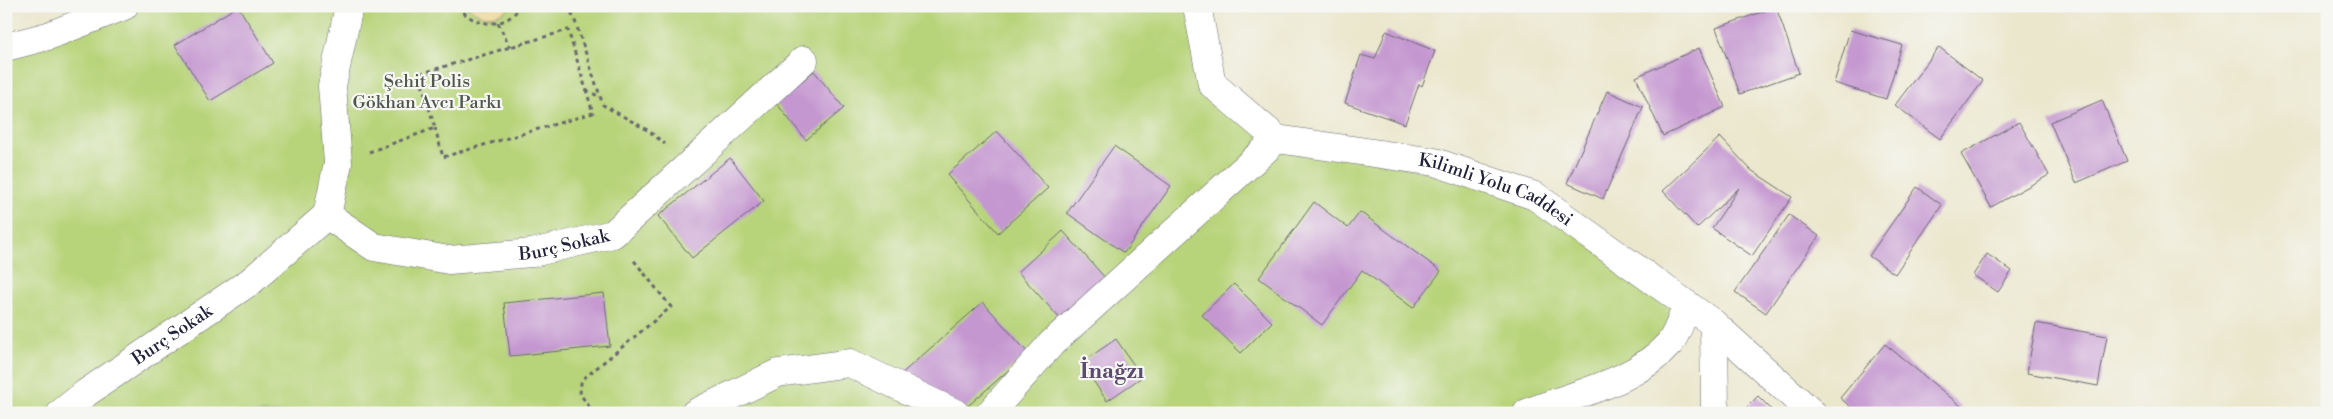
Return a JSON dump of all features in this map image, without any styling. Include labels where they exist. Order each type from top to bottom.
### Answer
[{"type":"street","points":[[6,47],[48,36],[124,6]]},
{"type":"street","points":[[327,215],[338,163],[332,86],[349,6]]},
{"type":"street","points":[[990,413],[1052,343],[1277,139],[1212,84],[1197,6]]},
{"type":"street","name":"Burç Sokak","points":[[60,413],[86,393],[251,281],[327,215],[374,246],[449,260],[532,253],[613,234],[804,60]]},
{"type":"street","name":"Kilimli Yolu Caddesi","points":[[1277,139],[1435,162],[1535,196],[1714,324],[1812,413]]},
{"type":"street","points":[[1527,413],[1602,386],[1639,369],[1670,343],[1687,306]]},
{"type":"street","points":[[1714,324],[1715,413]]},
{"type":"street","points":[[695,413],[778,373],[850,363],[955,413]]},
{"type":"path","points":[[458,6],[463,14],[474,21],[486,24],[498,23],[509,18],[520,6]]},
{"type":"path","points":[[568,6],[578,28],[599,97],[605,107],[649,131],[690,164]]},
{"type":"path","points":[[498,23],[510,47]]},
{"type":"path","points":[[568,30],[593,113],[444,157],[419,74],[510,47],[568,30]]},
{"type":"path","points":[[586,90],[599,97]]},
{"type":"path","points":[[338,163],[435,128]]},
{"type":"path","points":[[594,413],[580,394],[583,379],[671,307],[613,234]]},
{"type":"green space","name":"Şehit Polis Gökhan Avcı Parkı","points":[[124,6],[1197,6],[1212,84],[1277,139],[1535,196],[1687,305],[1670,343],[1527,413],[6,413],[6,47]]},
{"type":"sand","points":[[467,6],[511,6],[500,13],[489,16],[478,13]]},
{"type":"building","points":[[238,6],[273,63],[210,101],[175,45]]},
{"type":"building","points":[[1776,7],[1799,73],[1740,94],[1716,28]]},
{"type":"building","points":[[1850,30],[1902,45],[1886,99],[1834,83]]},
{"type":"building","points":[[1386,31],[1435,51],[1422,86],[1419,84],[1405,124],[1345,103],[1361,55],[1375,59]]},
{"type":"building","points":[[1939,47],[1983,81],[1940,139],[1895,105]]},
{"type":"building","points":[[1699,48],[1725,107],[1663,136],[1636,77]]},
{"type":"building","points":[[814,71],[844,108],[806,140],[776,103]]},
{"type":"building","points":[[1607,91],[1643,107],[1603,199],[1567,183]]},
{"type":"building","points":[[2102,100],[2127,161],[2076,183],[2050,122]]},
{"type":"building","points":[[2019,122],[2049,175],[1991,207],[1961,154]]},
{"type":"building","points":[[997,131],[1048,188],[998,233],[947,175]]},
{"type":"building","points":[[1720,137],[1751,170],[1792,197],[1752,256],[1712,228],[1739,188],[1697,228],[1663,191]]},
{"type":"building","points":[[1114,146],[1171,186],[1124,253],[1067,213]]},
{"type":"building","points":[[730,158],[764,201],[692,258],[658,216]]},
{"type":"building","points":[[1917,187],[1942,205],[1895,274],[1869,256]]},
{"type":"building","points":[[1314,202],[1348,228],[1360,212],[1441,271],[1413,308],[1362,270],[1322,325],[1259,278]]},
{"type":"building","points":[[1789,215],[1819,236],[1766,313],[1735,292]]},
{"type":"building","points":[[1063,231],[1108,281],[1063,322],[1018,272]]},
{"type":"building","points":[[1987,254],[2012,271],[1998,292],[1973,275]]},
{"type":"building","points":[[1234,284],[1272,322],[1241,353],[1202,315]]},
{"type":"building","points":[[604,293],[610,346],[510,356],[504,303]]},
{"type":"building","points":[[983,302],[1028,353],[960,413],[899,376]]},
{"type":"building","points":[[2036,323],[2107,336],[2098,386],[2027,373]]},
{"type":"building","points":[[1116,339],[1142,377],[1107,401],[1081,363]]},
{"type":"building","points":[[1885,344],[1961,406],[1955,413],[1858,413],[1840,398]]},
{"type":"building","points":[[1758,396],[1775,413],[1741,413]]},
{"type":"district","name":"İnağzı","points":[[1112,370]]}]
